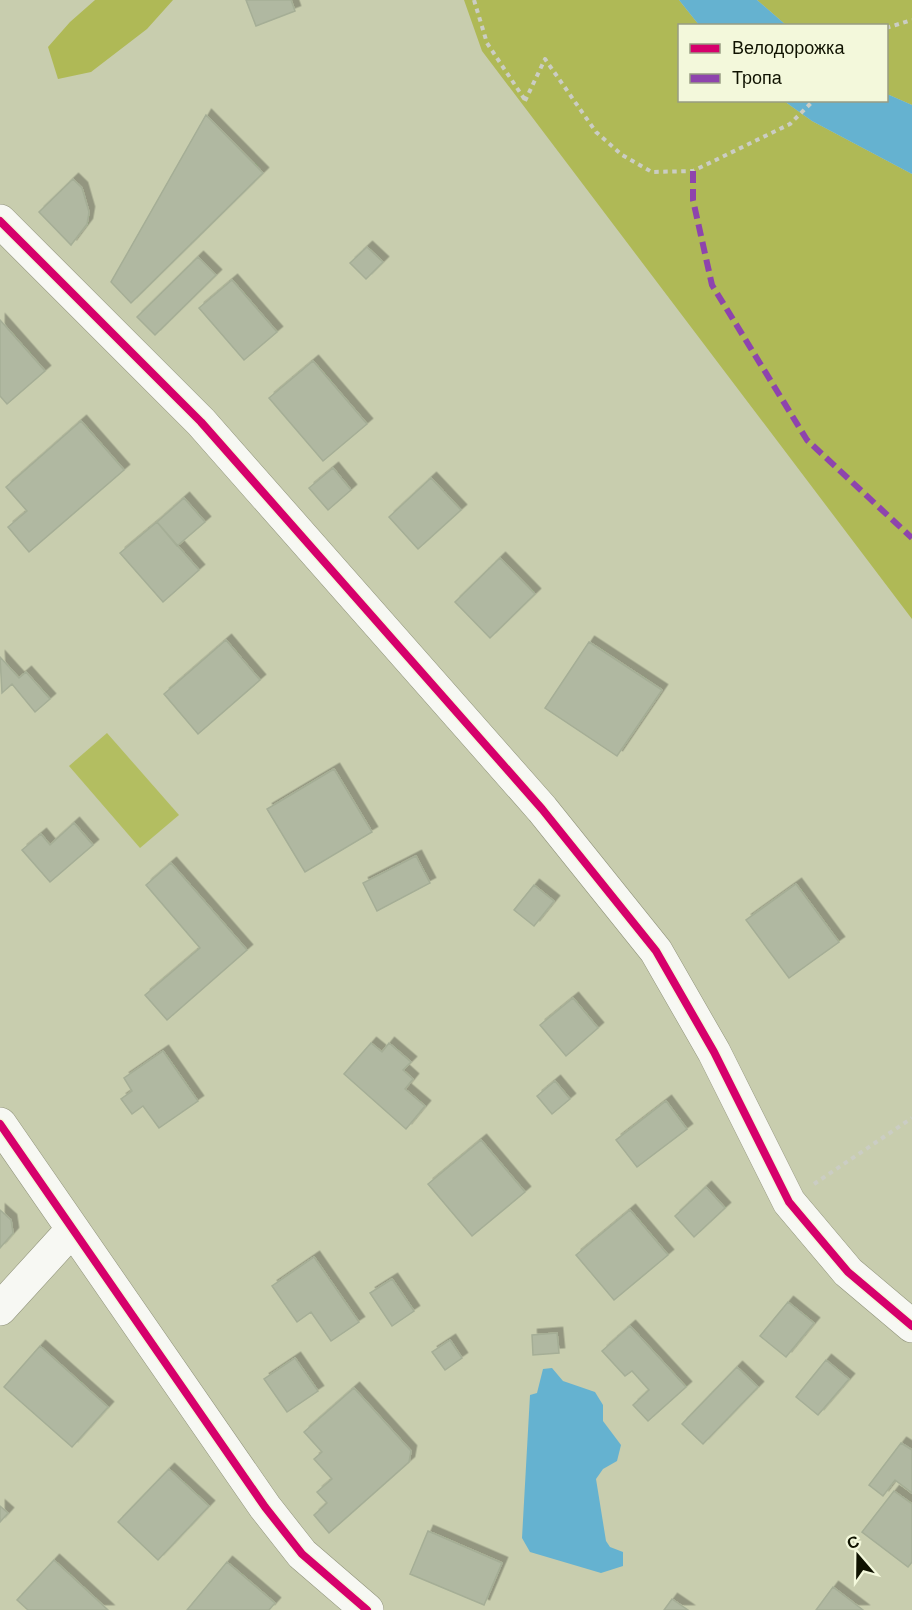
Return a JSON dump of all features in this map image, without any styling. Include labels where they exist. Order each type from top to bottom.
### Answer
[{"type":"street","points":[[0,221],[201,422],[542,809],[657,951],[714,1052],[789,1202],[848,1272],[912,1326]]},
{"type":"street","points":[[0,1124],[32,1168],[71,1231],[177,1376],[265,1507],[302,1554],[367,1610]]},
{"type":"street","points":[[0,1310],[71,1231]]},
{"type":"path","points":[[474,0],[487,43],[525,101],[545,59],[596,132],[622,155],[652,172],[693,171],[790,124],[812,102]]},
{"type":"path","points":[[888,27],[912,20]]},
{"type":"path","points":[[789,1202],[912,1118]]},
{"type":"green space","points":[[95,0],[173,0],[147,29],[91,72],[58,79],[48,47],[70,22]]},
{"type":"green space","points":[[464,0],[679,0],[698,24],[678,24],[678,102],[785,102],[812,121],[912,174],[912,619],[482,51]]},
{"type":"green space","points":[[757,0],[912,0],[912,105],[888,94],[888,24],[785,24]]},
{"type":"green space","points":[[107,733],[179,815],[140,848],[69,766]]},
{"type":"water","points":[[679,0],[757,0],[785,24],[698,24]]},
{"type":"water","points":[[888,94],[912,105],[912,174],[812,121],[785,102],[888,102]]},
{"type":"water","points":[[552,1368],[563,1381],[595,1392],[603,1405],[603,1421],[621,1445],[617,1461],[603,1469],[596,1479],[606,1541],[610,1547],[623,1552],[623,1566],[601,1573],[530,1552],[522,1538],[530,1395],[537,1393],[543,1369]]},
{"type":"building","points":[[246,0],[291,0],[295,11],[256,26]]},
{"type":"building","points":[[206,115],[263,173],[131,303],[111,282]]},
{"type":"building","points":[[73,179],[82,188],[89,212],[87,224],[71,245],[39,212]]},
{"type":"building","points":[[367,247],[383,262],[366,279],[350,263]]},
{"type":"building","points":[[198,257],[216,275],[155,335],[137,317]]},
{"type":"building","points":[[232,280],[277,332],[244,360],[199,308]]},
{"type":"building","points":[[0,320],[45,371],[7,404],[0,396]]},
{"type":"building","points":[[313,361],[367,424],[323,461],[269,398]]},
{"type":"building","points":[[81,421],[124,470],[29,552],[8,527],[27,511],[6,487]]},
{"type":"building","points":[[333,468],[351,490],[328,510],[309,488]]},
{"type":"building","points":[[431,478],[461,510],[418,549],[389,517]]},
{"type":"building","points":[[184,498],[205,522],[177,546],[157,522]]},
{"type":"building","points":[[157,522],[199,570],[163,602],[120,553]]},
{"type":"building","points":[[500,558],[535,594],[490,638],[455,602]]},
{"type":"building","points":[[226,640],[260,680],[198,734],[164,694]]},
{"type":"building","points":[[589,642],[662,690],[617,756],[545,708]]},
{"type":"building","points":[[0,657],[19,678],[26,672],[50,699],[35,712],[12,684],[2,693]]},
{"type":"building","points":[[334,769],[372,832],[305,872],[267,809]]},
{"type":"building","points":[[74,823],[93,845],[50,882],[22,850],[41,834],[50,845]]},
{"type":"building","points":[[416,856],[430,883],[377,911],[363,883]]},
{"type":"building","points":[[171,863],[247,950],[167,1020],[145,995],[200,948],[146,885]]},
{"type":"building","points":[[796,884],[839,942],[789,978],[746,920]]},
{"type":"building","points":[[534,885],[554,901],[534,926],[514,910]]},
{"type":"building","points":[[573,998],[598,1028],[566,1056],[540,1025]]},
{"type":"building","points":[[371,1043],[382,1052],[389,1043],[411,1062],[403,1070],[413,1079],[405,1089],[425,1106],[406,1129],[344,1074]]},
{"type":"building","points":[[163,1051],[198,1101],[159,1128],[143,1106],[132,1114],[121,1099],[132,1091],[124,1078]]},
{"type":"building","points":[[555,1081],[570,1099],[552,1114],[537,1096]]},
{"type":"building","points":[[666,1101],[687,1129],[637,1167],[616,1140]]},
{"type":"building","points":[[481,1140],[525,1192],[472,1236],[428,1184]]},
{"type":"building","points":[[706,1187],[725,1208],[694,1237],[675,1216]]},
{"type":"building","points":[[0,1210],[11,1220],[13,1233],[0,1248]]},
{"type":"building","points":[[630,1210],[668,1255],[614,1300],[576,1255]]},
{"type":"building","points":[[314,1257],[359,1322],[331,1341],[311,1312],[297,1322],[272,1286]]},
{"type":"building","points":[[392,1279],[414,1311],[392,1326],[370,1293]]},
{"type":"building","points":[[788,1302],[814,1323],[786,1357],[760,1336]]},
{"type":"building","points":[[630,1326],[686,1387],[648,1421],[633,1405],[649,1390],[632,1371],[625,1376],[602,1351]]},
{"type":"building","points":[[557,1333],[559,1353],[533,1355],[532,1335]]},
{"type":"building","points":[[450,1340],[462,1358],[445,1370],[432,1352]]},
{"type":"building","points":[[40,1346],[108,1407],[72,1447],[4,1387]]},
{"type":"building","points":[[295,1358],[318,1391],[287,1412],[264,1379]]},
{"type":"building","points":[[826,1360],[849,1379],[818,1415],[796,1397]]},
{"type":"building","points":[[737,1367],[758,1387],[703,1444],[682,1424]]},
{"type":"building","points":[[354,1388],[411,1451],[409,1462],[329,1533],[314,1515],[327,1503],[317,1492],[332,1479],[314,1459],[322,1452],[304,1432]]},
{"type":"building","points":[[901,1443],[912,1450],[912,1493],[895,1480],[883,1496],[869,1485]]},
{"type":"building","points":[[169,1469],[209,1506],[158,1560],[118,1522]]},
{"type":"building","points":[[894,1491],[912,1504],[912,1562],[908,1567],[862,1532]]},
{"type":"building","points":[[0,1506],[8,1513],[0,1522]]},
{"type":"building","points":[[428,1531],[502,1563],[484,1605],[410,1574]]},
{"type":"building","points":[[54,1560],[108,1610],[28,1610],[17,1600]]},
{"type":"building","points":[[227,1562],[275,1603],[269,1610],[187,1610]]},
{"type":"building","points":[[833,1587],[863,1610],[816,1610]]},
{"type":"building","points":[[672,1599],[688,1610],[664,1610]]},
{"type":"marked path","points":[[693,171],[693,200],[712,285],[807,440],[912,538]]},
{"type":"cycle path","points":[[0,221],[201,422],[542,809],[656,951],[714,1052],[789,1202],[848,1272],[912,1326]]},
{"type":"cycle path","points":[[0,1124],[265,1507],[302,1554],[367,1610]]}]
